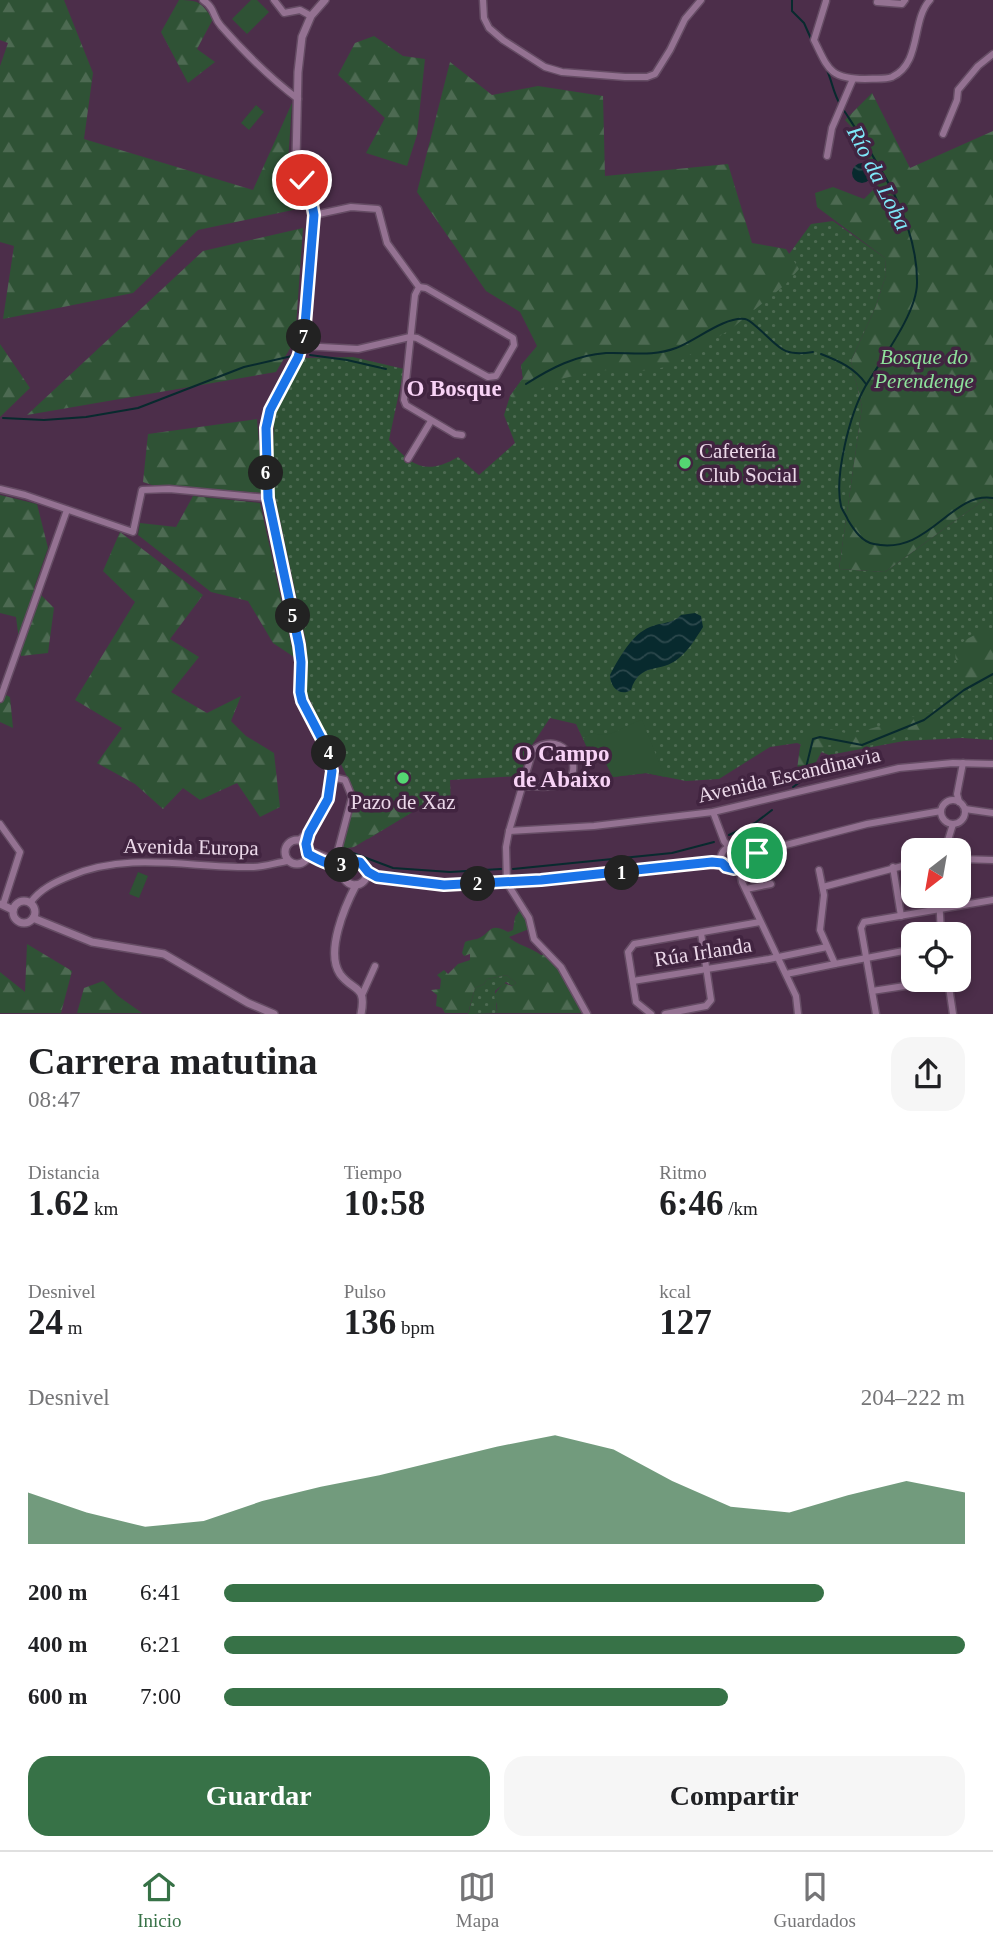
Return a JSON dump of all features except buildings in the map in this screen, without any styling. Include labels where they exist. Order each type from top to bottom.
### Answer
[{"type":"street","points":[[203,0],[214,8],[218,24],[298,99]]},
{"type":"street","points":[[274,0],[284,13],[300,10],[312,16]]},
{"type":"street","points":[[325,0],[312,16],[302,37],[298,99],[296,160],[314,215],[307,311],[302,346],[268,418],[266,472],[268,498],[299,645],[302,701],[331,761],[332,778],[328,799],[309,833],[307,851],[296,863],[287,857],[288,844],[307,851],[329,858],[338,850],[352,797],[345,780],[332,778]]},
{"type":"street","points":[[483,0],[484,18],[489,28],[545,66],[562,72],[612,77],[647,77],[655,74],[685,19],[701,0]]},
{"type":"street","points":[[877,2],[902,4],[905,0]]},
{"type":"street","points":[[826,1],[814,40],[827,68],[834,74],[853,79],[894,76],[909,60],[923,11],[930,0]]},
{"type":"street","points":[[943,134],[957,100],[958,90],[978,66],[993,54]]},
{"type":"street","points":[[827,156],[832,128],[853,79]]},
{"type":"street","points":[[314,215],[351,207],[378,209],[387,243],[418,288],[404,400],[406,405],[431,421],[462,435]]},
{"type":"street","points":[[302,346],[358,349],[410,337],[488,377],[496,376],[514,345],[510,334],[426,288],[418,288]]},
{"type":"street","points":[[408,460],[431,421]]},
{"type":"street","points":[[0,489],[133,533],[142,489],[268,498]]},
{"type":"street","points":[[0,699],[67,510]]},
{"type":"street","points":[[521,786],[562,785],[574,774],[574,764],[560,744],[549,742],[533,750],[521,786],[506,847],[508,883],[528,918],[534,939],[561,967],[587,1013]]},
{"type":"street","points":[[963,763],[956,799],[965,812]]},
{"type":"street","name":"Avenida Escandinavia","points":[[509,831],[594,826],[712,812],[888,770],[963,763],[993,764]]},
{"type":"street","points":[[941,814],[944,804],[956,799]]},
{"type":"street","points":[[712,812],[726,846],[721,861]]},
{"type":"street","points":[[965,812],[993,813]]},
{"type":"street","points":[[950,826],[961,821],[965,812]]},
{"type":"street","points":[[742,856],[867,824],[941,814]]},
{"type":"street","points":[[941,814],[950,826],[948,838]]},
{"type":"street","points":[[0,824],[20,852],[1,905],[13,910]]},
{"type":"street","points":[[726,846],[737,848],[742,856]]},
{"type":"street","points":[[307,851],[344,868]]},
{"type":"street","points":[[736,868],[742,856]]},
{"type":"street","name":"Avenida Europa","points":[[30,903],[41,891],[64,878],[112,864],[152,861],[251,867],[278,863],[287,857]]},
{"type":"street","points":[[971,859],[993,860]]},
{"type":"street","points":[[352,884],[344,877],[344,868],[352,861],[360,862],[367,876]]},
{"type":"street","points":[[352,884],[367,876],[444,885],[508,883],[721,861]]},
{"type":"street","points":[[721,861],[726,867],[736,868]]},
{"type":"street","points":[[822,887],[901,865]]},
{"type":"street","points":[[893,867],[901,916]]},
{"type":"street","points":[[736,868],[796,996],[798,1013]]},
{"type":"street","points":[[819,870],[824,895],[820,930],[835,964]]},
{"type":"street","points":[[352,884],[338,930],[336,959],[341,975],[357,987],[362,995]]},
{"type":"street","points":[[746,889],[771,884]]},
{"type":"street","points":[[876,1013],[861,928],[864,922],[993,900]]},
{"type":"street","points":[[20,902],[30,903],[34,908],[33,918],[28,922],[19,921],[13,910],[20,902]]},
{"type":"street","points":[[939,909],[940,922]]},
{"type":"street","points":[[33,918],[92,942],[164,954],[248,1003],[274,1013]]},
{"type":"street","points":[[651,1013],[636,1002],[628,952],[634,944],[761,922]]},
{"type":"street","points":[[665,1013],[709,1004],[711,1000],[701,933]]},
{"type":"street","name":"Rúa Irlanda","points":[[633,981],[827,947]]},
{"type":"street","points":[[786,974],[901,952]]},
{"type":"street","points":[[361,1013],[362,995],[375,966]]},
{"type":"street","points":[[872,991],[901,987]]},
{"type":"street","points":[[949,992],[953,1013]]},
{"type":"green space","points":[[0,0],[64,0],[93,73],[84,139],[253,190],[292,103],[288,162],[307,207],[198,230],[133,293],[3,319],[14,246],[0,242],[0,66],[8,43],[0,40]]},
{"type":"green space","points":[[179,0],[199,4],[213,19],[197,49],[215,62],[188,83],[161,32]]},
{"type":"green space","points":[[251,0],[257,0],[269,12],[247,34],[232,19]]},
{"type":"green space","points":[[374,36],[403,56],[425,59],[417,135],[407,166],[366,153],[385,118],[338,75],[355,43]]},
{"type":"green space","points":[[450,62],[492,95],[538,86],[603,96],[605,176],[728,164],[752,243],[786,249],[799,269],[786,284],[731,329],[672,366],[636,372],[601,370],[560,379],[517,401],[510,396],[523,378],[521,365],[537,346],[520,312],[486,291],[417,192]]},
{"type":"green space","name":"Bosque do Perendenge","points":[[872,93],[910,168],[993,131],[993,506],[985,499],[885,572],[839,569],[862,407],[851,361],[876,306],[886,275],[885,258],[817,207],[815,193],[833,187],[864,199],[882,181],[867,160],[859,135],[845,120]]},
{"type":"green space","points":[[256,105],[264,112],[249,130],[241,123]]},
{"type":"green space","points":[[833,221],[885,258],[886,275],[876,306],[851,361],[862,407],[839,569],[885,572],[985,499],[993,506],[993,740],[962,738],[904,741],[829,755],[797,743],[770,747],[719,779],[686,781],[646,773],[613,777],[598,748],[589,752],[576,724],[550,718],[528,751],[520,776],[450,780],[451,808],[434,803],[414,811],[368,839],[350,821],[355,793],[306,692],[306,642],[272,482],[274,417],[304,358],[353,357],[404,369],[389,440],[412,462],[428,467],[447,463],[458,457],[479,475],[515,443],[504,415],[510,396],[523,378],[521,365],[773,276],[811,224]]},
{"type":"green space","points":[[303,228],[295,340],[276,372],[27,415],[203,251]]},
{"type":"green space","points":[[0,344],[30,388],[0,417]]},
{"type":"green space","points":[[257,419],[263,493],[152,485],[143,482],[148,434]]},
{"type":"green space","points":[[0,495],[37,504],[48,548],[34,588],[54,608],[48,653],[21,656],[16,617],[0,613]]},
{"type":"green space","points":[[193,496],[260,503],[294,657],[273,643],[248,601],[211,592],[138,535],[140,523],[176,527]]},
{"type":"green space","points":[[120,532],[203,595],[170,639],[199,657],[171,692],[207,713],[241,696],[231,721],[246,736],[274,753],[280,807],[260,817],[237,783],[200,800],[183,788],[163,809],[135,784],[97,763],[122,728],[75,700],[135,602],[103,571]]},
{"type":"green space","points":[[993,629],[993,683],[975,686],[961,672],[956,651],[964,641]]},
{"type":"green space","points":[[0,692],[10,697],[13,728],[0,722]]},
{"type":"green space","points":[[929,712],[940,720],[940,727],[926,738],[910,736],[856,749],[829,745],[823,749],[806,781],[796,777],[805,732],[815,725],[845,733],[859,732]]},
{"type":"green space","points":[[642,720],[665,777],[646,773],[613,777],[598,748],[589,752],[583,738],[593,733],[612,733]]},
{"type":"green space","points":[[352,785],[359,786],[365,797],[381,798],[380,808],[403,799],[414,811],[354,847],[341,849],[355,802]]},
{"type":"green space","points":[[138,872],[148,876],[139,898],[129,894]]},
{"type":"green space","points":[[520,910],[526,912],[529,929],[509,937],[541,955],[546,954],[578,992],[588,1013],[497,1013],[494,996],[504,983],[512,986],[516,983],[507,975],[487,979],[484,984],[475,988],[468,1013],[445,1013],[442,1008],[436,1006],[437,995],[431,990],[440,989],[441,979],[437,975],[444,970],[448,974],[458,964],[470,960],[470,954],[464,956],[462,953],[465,942],[482,937],[493,928],[508,932],[513,930],[515,917]]},
{"type":"green space","points":[[27,944],[72,971],[61,1013],[0,1013],[0,972],[25,992]]},
{"type":"green space","points":[[507,975],[516,983],[512,986],[506,982],[495,991],[497,1013],[468,1014],[475,988],[484,984],[487,979]]},
{"type":"green space","points":[[103,981],[142,1013],[77,1013],[84,988]]},
{"type":"water","points":[[862,163],[869,166],[872,173],[869,180],[862,183],[855,180],[852,173],[855,166]]},
{"type":"water","points":[[695,613],[701,616],[703,627],[683,655],[665,666],[645,671],[627,692],[614,687],[610,675],[637,635],[681,615]]},
{"type":"waterway","name":"Río da Loba","points":[[792,0],[792,11],[804,23],[812,41]]},
{"type":"waterway","name":"Río da Loba","points":[[826,68],[840,104]]},
{"type":"waterway","name":"Río da Loba","points":[[843,109],[869,149],[903,214],[915,260],[917,283],[905,323],[865,387],[854,413],[842,462],[839,493],[842,508],[862,538],[874,544],[893,545],[910,541],[925,533],[964,504],[978,498],[993,498]]},
{"type":"waterway","points":[[526,384],[554,368],[584,356],[667,351],[737,319],[749,320],[787,352],[813,352]]},
{"type":"waterway","points":[[821,354],[852,369],[866,384]]},
{"type":"waterway","points":[[310,355],[386,369]]},
{"type":"waterway","points":[[3,418],[44,420],[86,417],[138,408],[244,367],[292,356]]},
{"type":"waterway","points":[[793,787],[803,780],[813,739],[820,737],[862,745],[924,720],[964,690],[993,674]]},
{"type":"waterway","points":[[729,835],[755,823],[772,810]]},
{"type":"waterway","points":[[513,869],[672,853],[714,842]]},
{"type":"waterway","points":[[353,853],[393,868],[450,872],[501,869]]},
{"type":"place","name":"Cafetería Club Social","points":[[685,463]]},
{"type":"place","name":"Pazo de Xaz","points":[[403,778]]},
{"type":"district","name":"O Bosque","points":[[454,388]]},
{"type":"district","name":"O Campo de Abaixo","points":[[562,766]]},
{"type":"route","points":[[302,180],[314,215],[304,337],[298,357],[270,410],[266,428],[266,472],[268,498],[299,645],[302,701],[331,761],[331,789],[309,833],[306,844],[308,854],[335,866],[356,860],[377,877],[405,882],[463,885],[625,873],[712,862],[734,869],[740,866],[743,859],[757,853]]}]
